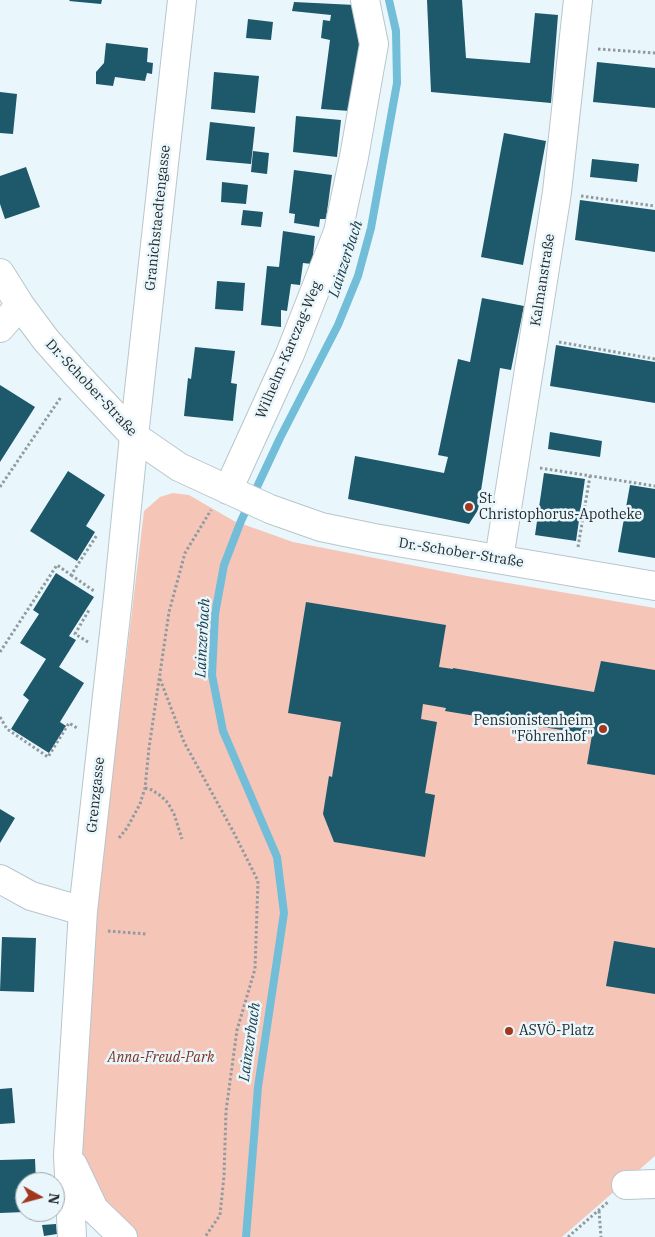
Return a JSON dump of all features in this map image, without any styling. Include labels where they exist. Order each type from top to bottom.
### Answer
[{"type":"street","name":"Granichstaedtengasse","points":[[134,436],[182,0]]},
{"type":"street","name":"Wilhelm-Karczag-Weg","points":[[230,491],[290,354],[338,232],[354,158],[374,44],[365,0]]},
{"type":"street","name":"Kalmanstraße","points":[[499,559],[557,192],[578,0]]},
{"type":"street","name":"Dr.-Schober-Straße","points":[[0,273],[20,305],[46,340],[77,375],[134,436],[179,467],[270,509],[321,527],[655,586]]},
{"type":"street","points":[[0,328],[20,305]]},
{"type":"street","name":"Grenzgasse","points":[[72,1237],[68,1154],[83,920],[134,436]]},
{"type":"street","points":[[0,879],[31,896],[83,920]]},
{"type":"street","name":"Grenzgasse","points":[[68,1154],[94,1209],[123,1237]]},
{"type":"street","points":[[626,1185],[655,1184]]},
{"type":"path","points":[[573,47],[655,53]]},
{"type":"path","points":[[557,192],[655,206]]},
{"type":"path","points":[[534,338],[655,359]]},
{"type":"path","points":[[0,487],[77,375]]},
{"type":"path","points":[[514,464],[655,486]]},
{"type":"path","points":[[574,572],[590,476]]},
{"type":"path","points":[[89,862],[107,853],[127,828],[140,804],[145,788],[169,612],[185,553],[208,515],[230,491]]},
{"type":"path","points":[[0,652],[56,565],[72,575],[100,530],[111,537],[124,539]]},
{"type":"path","points":[[160,679],[184,742],[258,881],[255,969],[237,1030],[226,1111],[224,1176],[220,1215],[205,1237]]},
{"type":"path","points":[[0,717],[7,729],[48,757],[69,724],[89,735],[102,738]]},
{"type":"path","points":[[145,788],[152,790],[168,803],[174,814],[182,839]]},
{"type":"path","points":[[83,920],[146,934]]},
{"type":"path","points":[[599,1210],[601,1237]]},
{"type":"green space","name":"Anna-Freud-Park","points":[[173,493],[189,495],[234,521],[293,542],[467,576],[655,608],[655,1156],[562,1237],[135,1237],[103,1206],[82,1163],[79,1121],[87,987],[144,511],[160,497]]},
{"type":"building","points":[[70,0],[102,0],[101,4]]},
{"type":"building","points":[[427,0],[462,0],[466,58],[530,63],[535,13],[558,15],[551,103],[431,92]]},
{"type":"building","points":[[294,2],[355,5],[360,54],[350,111],[321,109],[330,40],[321,38],[323,20],[330,21],[331,15],[292,11]]},
{"type":"building","points":[[248,19],[273,22],[271,40],[246,38]]},
{"type":"building","points":[[106,43],[148,48],[147,62],[153,63],[152,74],[147,73],[145,81],[115,77],[113,86],[96,84],[96,72],[104,63]]},
{"type":"building","points":[[597,62],[655,68],[655,108],[593,102]]},
{"type":"building","points":[[214,72],[259,76],[255,113],[211,109]]},
{"type":"building","points":[[0,92],[17,94],[13,134],[0,133]]},
{"type":"building","points":[[296,116],[341,120],[337,157],[293,152]]},
{"type":"building","points":[[210,122],[255,127],[251,164],[206,160]]},
{"type":"building","points":[[504,133],[546,141],[523,265],[481,257]]},
{"type":"building","points":[[253,151],[269,153],[267,174],[251,172]]},
{"type":"building","points":[[592,159],[639,164],[637,182],[590,177]]},
{"type":"building","points":[[26,167],[40,207],[5,219],[0,204],[0,176]]},
{"type":"building","points":[[294,170],[332,175],[326,219],[320,219],[319,227],[294,223],[295,214],[289,213]]},
{"type":"building","points":[[222,182],[248,185],[246,204],[221,202]]},
{"type":"building","points":[[580,200],[655,210],[655,252],[575,240]]},
{"type":"building","points":[[243,210],[263,212],[261,227],[241,225]]},
{"type":"building","points":[[283,231],[315,236],[312,264],[303,263],[300,285],[291,284],[287,311],[281,310],[281,327],[261,325],[267,266],[279,267]]},
{"type":"building","points":[[217,281],[245,283],[243,311],[215,309]]},
{"type":"building","points":[[482,298],[524,306],[511,370],[500,368],[478,510],[469,524],[348,499],[355,456],[444,473],[448,457],[438,455],[458,359],[470,362]]},
{"type":"building","points":[[556,345],[655,362],[655,403],[550,386]]},
{"type":"building","points":[[195,347],[235,351],[231,383],[237,384],[233,421],[184,416],[188,378],[191,379]]},
{"type":"building","points":[[0,385],[35,407],[0,462]]},
{"type":"building","points":[[550,432],[602,441],[600,457],[548,449]]},
{"type":"building","points":[[68,471],[105,495],[86,526],[95,532],[77,561],[30,531]]},
{"type":"building","points":[[544,473],[585,479],[576,541],[535,535]]},
{"type":"building","points":[[630,485],[655,489],[655,558],[618,552]]},
{"type":"building","points":[[56,573],[94,597],[69,636],[76,640],[59,667],[84,683],[60,722],[66,726],[49,753],[11,729],[29,700],[23,695],[46,659],[20,643],[39,614],[33,610]]},
{"type":"building","name":"Pensionistenheim \"Föhrenhof\"","points":[[306,602],[446,625],[439,667],[594,692],[601,661],[655,670],[655,775],[587,764],[592,735],[445,711],[446,708],[423,704],[421,719],[437,722],[425,793],[435,795],[425,857],[334,842],[323,814],[329,776],[332,777],[341,722],[288,713]]},
{"type":"building","points":[[0,809],[15,818],[0,843]]},
{"type":"building","points":[[2,937],[36,938],[34,992],[0,991]]},
{"type":"building","points":[[614,941],[655,948],[655,994],[606,986]]},
{"type":"building","points":[[12,1088],[15,1123],[0,1124],[0,1089]]},
{"type":"building","points":[[35,1159],[36,1172],[15,1172],[15,1212],[0,1213],[0,1160]]},
{"type":"building","points":[[56,1224],[57,1234],[44,1236],[42,1225]]},
{"type":"waterway","name":"Lainzerbach","points":[[246,1237],[258,1087],[284,913],[277,857],[223,731],[212,675],[215,614],[224,565],[241,521],[280,438],[338,325],[358,276],[371,228],[397,83],[396,31],[389,0]]},
{"type":"place","name":"St. Christophorus-Apotheke","points":[[469,507]]},
{"type":"place","name":"Pensionistenheim \"Föhrenhof\"","points":[[603,729]]},
{"type":"place","name":"ASVÖ-Platz","points":[[509,1031]]}]
